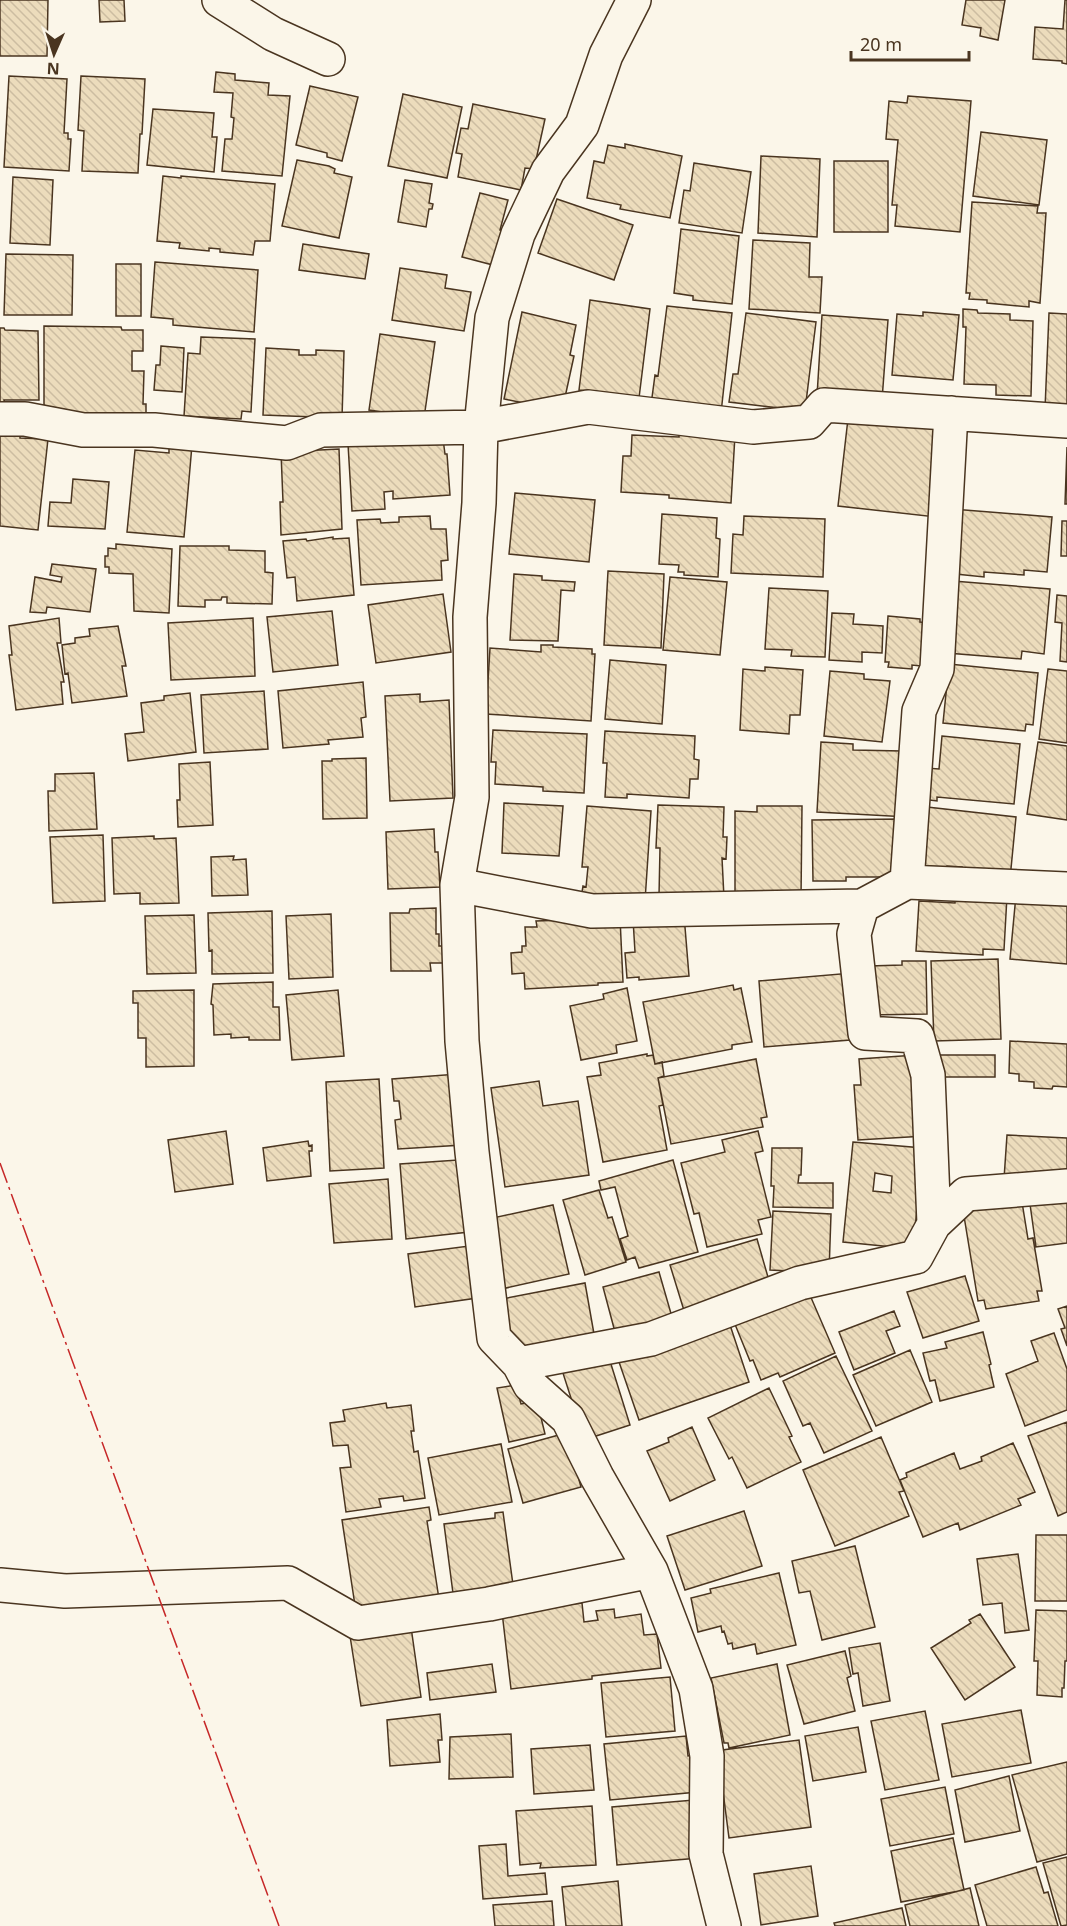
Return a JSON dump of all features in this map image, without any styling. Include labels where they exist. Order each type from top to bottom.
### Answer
[{"type":"street","points":[[219,0],[273,34],[328,59]]},
{"type":"street","points":[[634,0],[606,55],[582,125],[548,171],[518,234],[492,318],[482,427],[470,617],[472,797],[457,885],[462,1041],[472,1152],[494,1338],[519,1364],[530,1385],[568,1419],[597,1477],[651,1571],[696,1689],[707,1756],[706,1854],[724,1926]]},
{"type":"street","points":[[0,419],[25,419],[84,430],[154,430],[287,443],[321,430],[482,427],[588,407],[753,427],[809,422],[824,405],[1067,421]]},
{"type":"street","points":[[907,882],[919,711],[937,669],[951,412]]},
{"type":"street","points":[[457,885],[592,911],[862,906],[907,882],[1067,889]]},
{"type":"street","points":[[862,906],[854,934],[865,1034],[917,1036],[928,1075],[934,1224]]},
{"type":"street","points":[[519,1364],[651,1339],[800,1283],[916,1257],[934,1224],[966,1194],[1067,1186]]},
{"type":"street","points":[[0,1585],[65,1591],[288,1584],[358,1623],[489,1604],[651,1571]]},
{"type":"building","points":[[0,0],[48,0],[47,56],[0,56]]},
{"type":"building","points":[[99,0],[124,0],[125,21],[100,22]]},
{"type":"building","points":[[966,0],[1005,0],[998,40],[980,36],[981,28],[962,25]]},
{"type":"building","points":[[1065,0],[1067,0],[1067,64],[1062,61],[1033,59],[1035,27],[1063,29]]},
{"type":"building","points":[[216,72],[235,74],[235,80],[269,83],[268,95],[290,96],[282,176],[222,171],[225,139],[232,139],[233,93],[214,92]]},
{"type":"building","points":[[9,76],[67,79],[64,133],[68,133],[68,139],[71,139],[69,171],[4,167]]},
{"type":"building","points":[[81,76],[145,79],[138,173],[82,171],[84,131],[78,130]]},
{"type":"building","points":[[310,86],[358,97],[342,161],[327,157],[327,153],[296,145]]},
{"type":"building","points":[[403,94],[462,107],[447,178],[388,166]]},
{"type":"building","points":[[908,96],[971,101],[960,232],[895,226],[897,205],[892,205],[898,140],[886,139],[889,101],[907,103]]},
{"type":"building","points":[[473,104],[545,119],[534,169],[525,168],[521,190],[458,177],[462,154],[456,153],[461,128],[468,129]]},
{"type":"building","points":[[153,109],[214,113],[212,137],[217,137],[214,172],[147,165]]},
{"type":"building","points":[[981,132],[1047,140],[1039,205],[973,196]]},
{"type":"building","points":[[625,144],[682,156],[670,218],[620,209],[621,205],[587,198],[594,161],[604,163],[608,145],[625,148]]},
{"type":"building","points":[[761,156],[820,159],[817,237],[758,233]]},
{"type":"building","points":[[297,160],[329,166],[335,169],[334,173],[352,177],[339,238],[282,226]]},
{"type":"building","points":[[834,161],[888,161],[888,232],[834,232]]},
{"type":"building","points":[[694,163],[751,172],[742,233],[679,223],[684,190],[690,191]]},
{"type":"building","points":[[163,176],[275,184],[270,241],[255,241],[253,255],[220,252],[220,249],[209,248],[209,251],[179,248],[180,243],[157,241]]},
{"type":"building","points":[[13,177],[53,180],[50,245],[10,243]]},
{"type":"building","points":[[405,180],[432,184],[429,203],[433,204],[432,209],[429,209],[426,227],[398,222]]},
{"type":"building","points":[[480,193],[508,200],[500,230],[509,232],[493,265],[462,257]]},
{"type":"building","points":[[557,199],[633,225],[614,280],[538,253]]},
{"type":"building","points":[[972,202],[1038,206],[1037,213],[1046,213],[1040,303],[1029,301],[1029,307],[969,299],[970,293],[966,293]]},
{"type":"building","points":[[681,229],[739,236],[732,304],[693,300],[693,296],[674,293]]},
{"type":"building","points":[[753,240],[810,243],[809,277],[822,277],[820,313],[749,309]]},
{"type":"building","points":[[303,244],[369,254],[365,279],[299,270]]},
{"type":"building","points":[[6,254],[73,255],[72,315],[4,315]]},
{"type":"building","points":[[155,262],[258,270],[254,332],[173,325],[173,319],[151,317]]},
{"type":"building","points":[[116,264],[141,264],[141,316],[116,316]]},
{"type":"building","points":[[400,268],[447,275],[445,288],[471,292],[464,331],[392,320]]},
{"type":"building","points":[[590,300],[650,309],[639,398],[579,390]]},
{"type":"building","points":[[667,306],[732,313],[721,413],[651,405],[655,375],[658,376]]},
{"type":"building","points":[[963,309],[977,310],[978,313],[1010,314],[1010,320],[1033,321],[1031,396],[996,395],[996,385],[964,384],[966,327],[963,327]]},
{"type":"building","points":[[522,312],[576,325],[570,355],[574,356],[562,411],[504,399]]},
{"type":"building","points":[[923,312],[959,315],[953,380],[892,375],[897,314],[923,316]]},
{"type":"building","points":[[746,313],[816,322],[805,410],[778,413],[779,408],[729,402],[733,374],[738,374]]},
{"type":"building","points":[[1049,313],[1067,314],[1067,410],[1045,409]]},
{"type":"building","points":[[822,315],[888,320],[882,400],[817,396]]},
{"type":"building","points":[[44,326],[121,327],[122,330],[143,330],[143,351],[132,351],[132,371],[144,371],[143,404],[146,404],[146,418],[44,417]]},
{"type":"building","points":[[0,328],[38,331],[39,400],[4,400],[5,405],[0,405]]},
{"type":"building","points":[[380,334],[435,342],[424,418],[369,410]]},
{"type":"building","points":[[201,337],[255,339],[251,412],[242,411],[241,419],[184,416],[188,353],[200,354]]},
{"type":"building","points":[[161,346],[184,348],[182,392],[154,390],[156,365],[160,365]]},
{"type":"building","points":[[266,348],[299,350],[299,355],[316,355],[316,350],[344,351],[342,418],[263,415]]},
{"type":"building","points":[[849,410],[943,421],[936,517],[838,506]]},
{"type":"building","points":[[0,423],[20,434],[20,438],[48,439],[38,530],[0,526]]},
{"type":"building","points":[[679,432],[735,435],[731,503],[621,492],[623,456],[631,456],[632,435],[679,437]]},
{"type":"building","points":[[443,439],[445,454],[447,454],[450,495],[393,499],[393,491],[384,492],[385,509],[352,511],[348,444]]},
{"type":"building","points":[[169,443],[192,445],[184,537],[127,532],[135,450],[169,453]]},
{"type":"building","points":[[1067,447],[1067,504],[1065,504]]},
{"type":"building","points":[[339,449],[342,529],[281,535],[280,502],[283,502],[281,452]]},
{"type":"building","points":[[73,479],[109,482],[105,529],[48,526],[50,502],[71,503]]},
{"type":"building","points":[[515,493],[595,500],[589,562],[509,554]]},
{"type":"building","points":[[952,509],[1052,517],[1047,572],[1024,570],[1024,575],[984,572],[984,577],[946,573]]},
{"type":"building","points":[[662,514],[717,518],[716,538],[720,539],[718,577],[684,575],[684,572],[678,572],[679,565],[659,564]]},
{"type":"building","points":[[430,516],[431,529],[446,529],[448,560],[441,561],[442,580],[361,585],[357,520],[380,519],[381,523],[399,522],[399,517]]},
{"type":"building","points":[[744,516],[825,519],[823,577],[731,573],[733,534],[743,535]]},
{"type":"building","points":[[1062,521],[1067,521],[1067,556],[1061,556]]},
{"type":"building","points":[[333,537],[333,539],[349,538],[354,595],[297,601],[295,577],[287,578],[283,541],[306,539],[307,541]]},
{"type":"building","points":[[116,544],[172,549],[169,613],[134,611],[133,574],[109,573],[109,567],[105,567],[108,548],[116,549]]},
{"type":"building","points":[[180,546],[229,546],[229,550],[265,551],[265,572],[273,573],[272,604],[227,603],[227,597],[222,597],[221,600],[205,600],[205,607],[178,606]]},
{"type":"building","points":[[52,564],[96,569],[90,612],[47,607],[46,613],[30,612],[35,577],[61,582],[62,577],[50,575]]},
{"type":"building","points":[[608,571],[664,574],[661,648],[604,645]]},
{"type":"building","points":[[514,574],[542,576],[542,580],[575,582],[574,591],[561,590],[558,641],[510,640]]},
{"type":"building","points":[[670,577],[727,582],[720,655],[663,650]]},
{"type":"building","points":[[953,581],[1050,589],[1044,654],[1022,651],[1021,659],[947,653]]},
{"type":"building","points":[[769,588],[828,591],[825,657],[791,656],[792,650],[765,649]]},
{"type":"building","points":[[443,594],[451,652],[376,663],[368,605]]},
{"type":"building","points":[[1057,595],[1067,596],[1067,662],[1060,661],[1062,623],[1055,622]]},
{"type":"building","points":[[332,611],[338,665],[273,672],[267,617]]},
{"type":"building","points":[[832,613],[854,614],[853,624],[883,626],[882,653],[862,652],[862,662],[829,660]]},
{"type":"building","points":[[888,616],[920,619],[920,622],[933,623],[930,667],[912,665],[912,669],[888,667],[889,662],[885,662]]},
{"type":"building","points":[[59,618],[61,643],[57,643],[64,682],[61,682],[63,704],[16,710],[9,655],[12,655],[9,626]]},
{"type":"building","points":[[253,618],[255,676],[171,680],[168,623]]},
{"type":"building","points":[[118,626],[126,666],[122,666],[127,696],[72,703],[68,673],[65,674],[62,645],[75,643],[75,638],[90,636],[89,629]]},
{"type":"building","points":[[541,645],[592,649],[592,654],[595,654],[591,721],[486,714],[490,648],[541,652]]},
{"type":"building","points":[[610,660],[666,665],[662,724],[605,719]]},
{"type":"building","points":[[949,664],[1038,673],[1033,725],[1026,724],[1025,731],[943,723]]},
{"type":"building","points":[[765,667],[803,670],[800,715],[790,715],[789,734],[740,730],[743,669],[765,671]]},
{"type":"building","points":[[1048,669],[1067,671],[1067,743],[1039,739]]},
{"type":"building","points":[[830,671],[864,674],[864,679],[890,681],[882,742],[824,736]]},
{"type":"building","points":[[363,682],[366,717],[361,718],[363,737],[328,740],[329,744],[283,748],[278,691]]},
{"type":"building","points":[[264,691],[268,749],[204,753],[201,695]]},
{"type":"building","points":[[190,693],[196,752],[128,761],[125,734],[144,732],[141,703],[164,700],[164,696]]},
{"type":"building","points":[[420,694],[420,702],[449,700],[453,798],[390,801],[385,696]]},
{"type":"building","points":[[493,730],[587,734],[584,793],[543,791],[543,787],[495,784],[496,762],[491,762]]},
{"type":"building","points":[[605,731],[695,736],[694,759],[699,760],[698,779],[690,779],[689,798],[627,794],[627,798],[605,797],[607,763],[603,763]]},
{"type":"building","points":[[942,736],[1020,744],[1014,804],[937,797],[937,801],[922,799],[926,768],[939,769]]},
{"type":"building","points":[[821,742],[853,744],[853,750],[902,751],[908,817],[817,812]]},
{"type":"building","points":[[1038,742],[1067,746],[1067,820],[1027,814]]},
{"type":"building","points":[[366,758],[367,818],[323,819],[322,761]]},
{"type":"building","points":[[210,762],[213,825],[178,827],[179,764]]},
{"type":"building","points":[[94,773],[97,829],[49,831],[48,791],[55,791],[55,774]]},
{"type":"building","points":[[504,803],[563,806],[559,856],[502,853]]},
{"type":"building","points":[[658,805],[724,807],[723,837],[727,837],[726,859],[722,858],[724,898],[659,896],[660,848],[656,848]]},
{"type":"building","points":[[587,806],[651,811],[645,901],[581,898],[583,886],[586,887],[588,867],[582,867]]},
{"type":"building","points":[[757,806],[802,806],[801,899],[735,898],[735,811],[757,812]]},
{"type":"building","points":[[918,806],[1016,817],[1010,879],[961,875],[962,867],[947,866],[946,873],[911,870]]},
{"type":"building","points":[[901,819],[902,877],[846,877],[846,881],[813,881],[812,820]]},
{"type":"building","points":[[434,829],[440,887],[388,889],[386,832]]},
{"type":"building","points":[[103,835],[105,901],[53,903],[50,837]]},
{"type":"building","points":[[154,836],[154,839],[176,838],[179,903],[140,904],[140,893],[114,894],[112,838]]},
{"type":"building","points":[[234,856],[233,860],[246,859],[248,895],[212,896],[211,857]]},
{"type":"building","points":[[956,893],[1007,896],[1004,950],[983,949],[983,955],[916,951],[919,901],[955,903]]},
{"type":"building","points":[[1016,895],[1067,899],[1067,964],[1010,959]]},
{"type":"building","points":[[436,908],[436,934],[439,934],[439,946],[448,946],[449,963],[430,963],[431,971],[391,971],[390,913],[409,913],[410,909]]},
{"type":"building","points":[[272,911],[273,973],[212,974],[208,913]]},
{"type":"building","points":[[331,914],[333,977],[289,979],[286,916]]},
{"type":"building","points":[[194,915],[196,973],[147,974],[145,916]]},
{"type":"building","points":[[684,915],[689,976],[639,980],[639,977],[627,978],[625,953],[635,952],[633,919]]},
{"type":"building","points":[[620,918],[623,982],[525,989],[524,973],[512,974],[511,953],[522,952],[522,946],[526,946],[525,927],[537,927],[536,921]]},
{"type":"building","points":[[998,959],[1001,1039],[934,1041],[931,961]]},
{"type":"building","points":[[902,961],[926,961],[927,1014],[869,1015],[869,966],[902,965]]},
{"type":"building","points":[[852,973],[847,1007],[850,1040],[764,1047],[759,981]]},
{"type":"building","points":[[273,982],[273,1007],[279,1007],[280,1040],[249,1040],[249,1037],[231,1038],[231,1034],[214,1035],[213,1005],[211,1004],[213,984]]},
{"type":"building","points":[[733,985],[734,990],[741,988],[752,1042],[732,1045],[732,1049],[655,1064],[643,1002]]},
{"type":"building","points":[[627,988],[637,1041],[616,1045],[617,1053],[581,1060],[570,1006],[604,999],[603,994]]},
{"type":"building","points":[[194,990],[194,1066],[146,1067],[146,1038],[138,1038],[138,1003],[133,1003],[133,991]]},
{"type":"building","points":[[338,990],[344,1056],[292,1060],[286,995]]},
{"type":"building","points":[[1010,1041],[1067,1044],[1067,1087],[1034,1088],[1034,1082],[1019,1081],[1019,1074],[1009,1073]]},
{"type":"building","points":[[647,1054],[647,1056],[653,1055],[655,1064],[662,1062],[664,1076],[658,1078],[663,1105],[659,1106],[667,1150],[603,1162],[587,1077],[601,1075],[599,1063]]},
{"type":"building","points":[[916,1055],[925,1136],[858,1140],[854,1085],[861,1085],[859,1059]]},
{"type":"building","points":[[933,1055],[995,1055],[995,1077],[933,1077]]},
{"type":"building","points":[[756,1059],[767,1117],[761,1118],[763,1127],[671,1144],[658,1078]]},
{"type":"building","points":[[458,1074],[463,1145],[398,1149],[395,1120],[401,1119],[399,1101],[394,1101],[392,1079]]},
{"type":"building","points":[[379,1079],[384,1168],[330,1171],[326,1082]]},
{"type":"building","points":[[539,1081],[543,1106],[578,1101],[589,1175],[505,1187],[491,1088]]},
{"type":"building","points":[[226,1131],[233,1184],[175,1192],[168,1140]]},
{"type":"building","points":[[758,1131],[763,1151],[755,1153],[771,1217],[758,1220],[762,1234],[707,1247],[699,1213],[694,1214],[681,1163],[725,1152],[722,1140]]},
{"type":"building","points":[[1007,1135],[1067,1138],[1067,1182],[1004,1179]]},
{"type":"building","points":[[308,1141],[309,1146],[312,1145],[312,1151],[309,1151],[311,1176],[267,1181],[263,1148]]},
{"type":"building","points":[[853,1142],[923,1148],[913,1249],[843,1242]],"holes":[[[875,1173],[892,1176],[891,1193],[873,1191]]]},
{"type":"building","points":[[772,1148],[802,1148],[801,1175],[799,1175],[798,1183],[833,1183],[833,1208],[773,1207]]},
{"type":"building","points":[[458,1160],[469,1232],[406,1239],[400,1164]]},
{"type":"building","points":[[673,1160],[698,1252],[639,1268],[635,1257],[627,1260],[620,1239],[628,1236],[615,1187],[601,1190],[599,1181]]},
{"type":"building","points":[[388,1179],[392,1239],[334,1243],[329,1184]]},
{"type":"building","points":[[599,1190],[608,1218],[612,1217],[626,1262],[585,1275],[563,1200]]},
{"type":"building","points":[[1067,1192],[1067,1243],[1036,1247],[1029,1197]]},
{"type":"building","points":[[1021,1196],[1028,1239],[1033,1238],[1042,1291],[1037,1291],[1039,1301],[986,1309],[984,1300],[978,1301],[962,1204]]},
{"type":"building","points":[[553,1205],[569,1274],[497,1290],[488,1219]]},
{"type":"building","points":[[773,1211],[831,1214],[829,1273],[770,1270]]},
{"type":"building","points":[[757,1239],[772,1291],[686,1317],[670,1265]]},
{"type":"building","points":[[469,1246],[477,1298],[415,1307],[408,1254]]},
{"type":"building","points":[[659,1272],[672,1317],[615,1332],[603,1287]]},
{"type":"building","points":[[965,1276],[979,1321],[923,1338],[907,1292]]},
{"type":"building","points":[[585,1283],[594,1334],[512,1350],[502,1299]]},
{"type":"building","points":[[806,1286],[835,1353],[780,1377],[778,1373],[761,1380],[753,1360],[750,1361],[732,1317]]},
{"type":"building","points":[[1067,1306],[1067,1346],[1061,1329],[1065,1328],[1058,1309]]},
{"type":"building","points":[[894,1311],[900,1326],[886,1331],[895,1353],[854,1370],[839,1332]]},
{"type":"building","points":[[729,1322],[749,1382],[639,1420],[618,1359]]},
{"type":"building","points":[[983,1332],[994,1387],[940,1401],[935,1380],[930,1381],[923,1353],[947,1348],[945,1342]]},
{"type":"building","points":[[1054,1333],[1067,1369],[1067,1410],[1025,1426],[1006,1374],[1038,1361],[1031,1341]]},
{"type":"building","points":[[910,1350],[932,1402],[876,1426],[853,1375]]},
{"type":"building","points":[[836,1356],[872,1431],[824,1453],[810,1423],[803,1426],[783,1381]]},
{"type":"building","points":[[610,1361],[630,1425],[593,1437],[587,1420],[579,1423],[561,1367]]},
{"type":"building","points":[[516,1385],[521,1404],[537,1401],[545,1434],[509,1442],[497,1388]]},
{"type":"building","points":[[769,1388],[792,1436],[789,1437],[801,1462],[747,1488],[732,1457],[729,1459],[708,1418]]},
{"type":"building","points":[[386,1403],[387,1408],[411,1405],[414,1452],[418,1451],[425,1498],[404,1501],[403,1496],[379,1499],[381,1507],[346,1512],[340,1468],[351,1467],[348,1445],[333,1446],[330,1423],[345,1421],[343,1410]]},
{"type":"building","points":[[1067,1422],[1067,1512],[1058,1516],[1028,1436]]},
{"type":"building","points":[[692,1427],[715,1480],[670,1501],[647,1451],[669,1442],[668,1438]]},
{"type":"building","points":[[566,1433],[581,1487],[523,1503],[508,1449]]},
{"type":"building","points":[[881,1437],[904,1491],[899,1492],[909,1516],[835,1546],[803,1470]]},
{"type":"building","points":[[1013,1443],[1035,1492],[1018,1499],[1021,1505],[960,1530],[958,1523],[923,1537],[900,1480],[907,1477],[906,1473],[954,1453],[960,1469],[982,1461],[981,1457]]},
{"type":"building","points":[[501,1444],[512,1502],[439,1515],[428,1458]]},
{"type":"building","points":[[429,1507],[431,1520],[427,1521],[439,1599],[356,1612],[342,1520]]},
{"type":"building","points":[[744,1511],[762,1566],[685,1590],[667,1536]]},
{"type":"building","points":[[503,1512],[514,1592],[454,1601],[444,1524],[495,1518],[495,1513]]},
{"type":"building","points":[[1036,1535],[1067,1535],[1067,1601],[1035,1601]]},
{"type":"building","points":[[855,1546],[875,1627],[822,1640],[810,1591],[799,1593],[792,1561]]},
{"type":"building","points":[[1018,1554],[1029,1630],[1005,1633],[1002,1603],[983,1605],[977,1559]]},
{"type":"building","points":[[779,1573],[796,1645],[757,1654],[755,1644],[733,1649],[732,1643],[728,1644],[721,1626],[698,1632],[691,1598],[711,1593],[710,1589]]},
{"type":"building","points":[[582,1603],[584,1622],[598,1620],[596,1611],[614,1609],[615,1618],[641,1614],[644,1635],[657,1634],[661,1668],[511,1689],[502,1612]]},
{"type":"building","points":[[1036,1610],[1067,1611],[1067,1661],[1065,1661],[1062,1697],[1037,1695],[1038,1661],[1034,1661]]},
{"type":"building","points":[[980,1614],[1015,1667],[965,1700],[931,1648],[971,1623],[969,1620]]},
{"type":"building","points":[[411,1627],[421,1697],[361,1706],[350,1636]]},
{"type":"building","points":[[880,1643],[890,1701],[863,1706],[858,1673],[853,1674],[849,1648]]},
{"type":"building","points":[[845,1651],[851,1676],[847,1678],[855,1711],[804,1724],[787,1665]]},
{"type":"building","points":[[492,1664],[496,1692],[430,1700],[427,1673]]},
{"type":"building","points":[[777,1664],[790,1735],[729,1748],[728,1743],[724,1743],[711,1678]]},
{"type":"building","points":[[670,1677],[675,1731],[606,1737],[601,1683]]},
{"type":"building","points":[[1021,1710],[1031,1763],[952,1777],[942,1724]]},
{"type":"building","points":[[925,1711],[939,1780],[885,1790],[871,1721]]},
{"type":"building","points":[[440,1714],[442,1740],[438,1740],[440,1762],[390,1766],[387,1720]]},
{"type":"building","points":[[858,1727],[866,1772],[813,1781],[805,1736]]},
{"type":"building","points":[[511,1734],[513,1777],[449,1779],[450,1737]]},
{"type":"building","points":[[686,1736],[688,1756],[694,1755],[698,1792],[610,1800],[604,1744]]},
{"type":"building","points":[[799,1740],[811,1827],[729,1838],[721,1776],[715,1751]]},
{"type":"building","points":[[590,1745],[594,1790],[534,1794],[531,1749]]},
{"type":"building","points":[[1067,1762],[1067,1854],[1037,1862],[1012,1775]]},
{"type":"building","points":[[1009,1776],[1020,1831],[965,1842],[955,1790]]},
{"type":"building","points":[[945,1787],[954,1834],[890,1846],[881,1799]]},
{"type":"building","points":[[694,1800],[699,1858],[617,1865],[612,1807]]},
{"type":"building","points":[[592,1806],[596,1865],[540,1868],[541,1863],[520,1865],[516,1811]]},
{"type":"building","points":[[953,1838],[964,1890],[901,1902],[891,1851]]},
{"type":"building","points":[[506,1844],[508,1876],[545,1873],[547,1894],[483,1899],[479,1846]]},
{"type":"building","points":[[1067,1857],[1067,1925],[1061,1926],[1043,1863]]},
{"type":"building","points":[[811,1866],[818,1916],[761,1925],[754,1874]]},
{"type":"building","points":[[1036,1867],[1044,1893],[1048,1892],[1058,1926],[987,1926],[975,1885]]},
{"type":"building","points":[[618,1881],[622,1926],[566,1926],[562,1887]]},
{"type":"building","points":[[970,1888],[979,1926],[910,1926],[905,1905]]},
{"type":"building","points":[[552,1901],[554,1926],[495,1926],[493,1905]]},
{"type":"building","points":[[902,1908],[906,1926],[835,1926],[834,1923]]},
{"type":"power","points":[[0,1163],[279,1926]]}]
